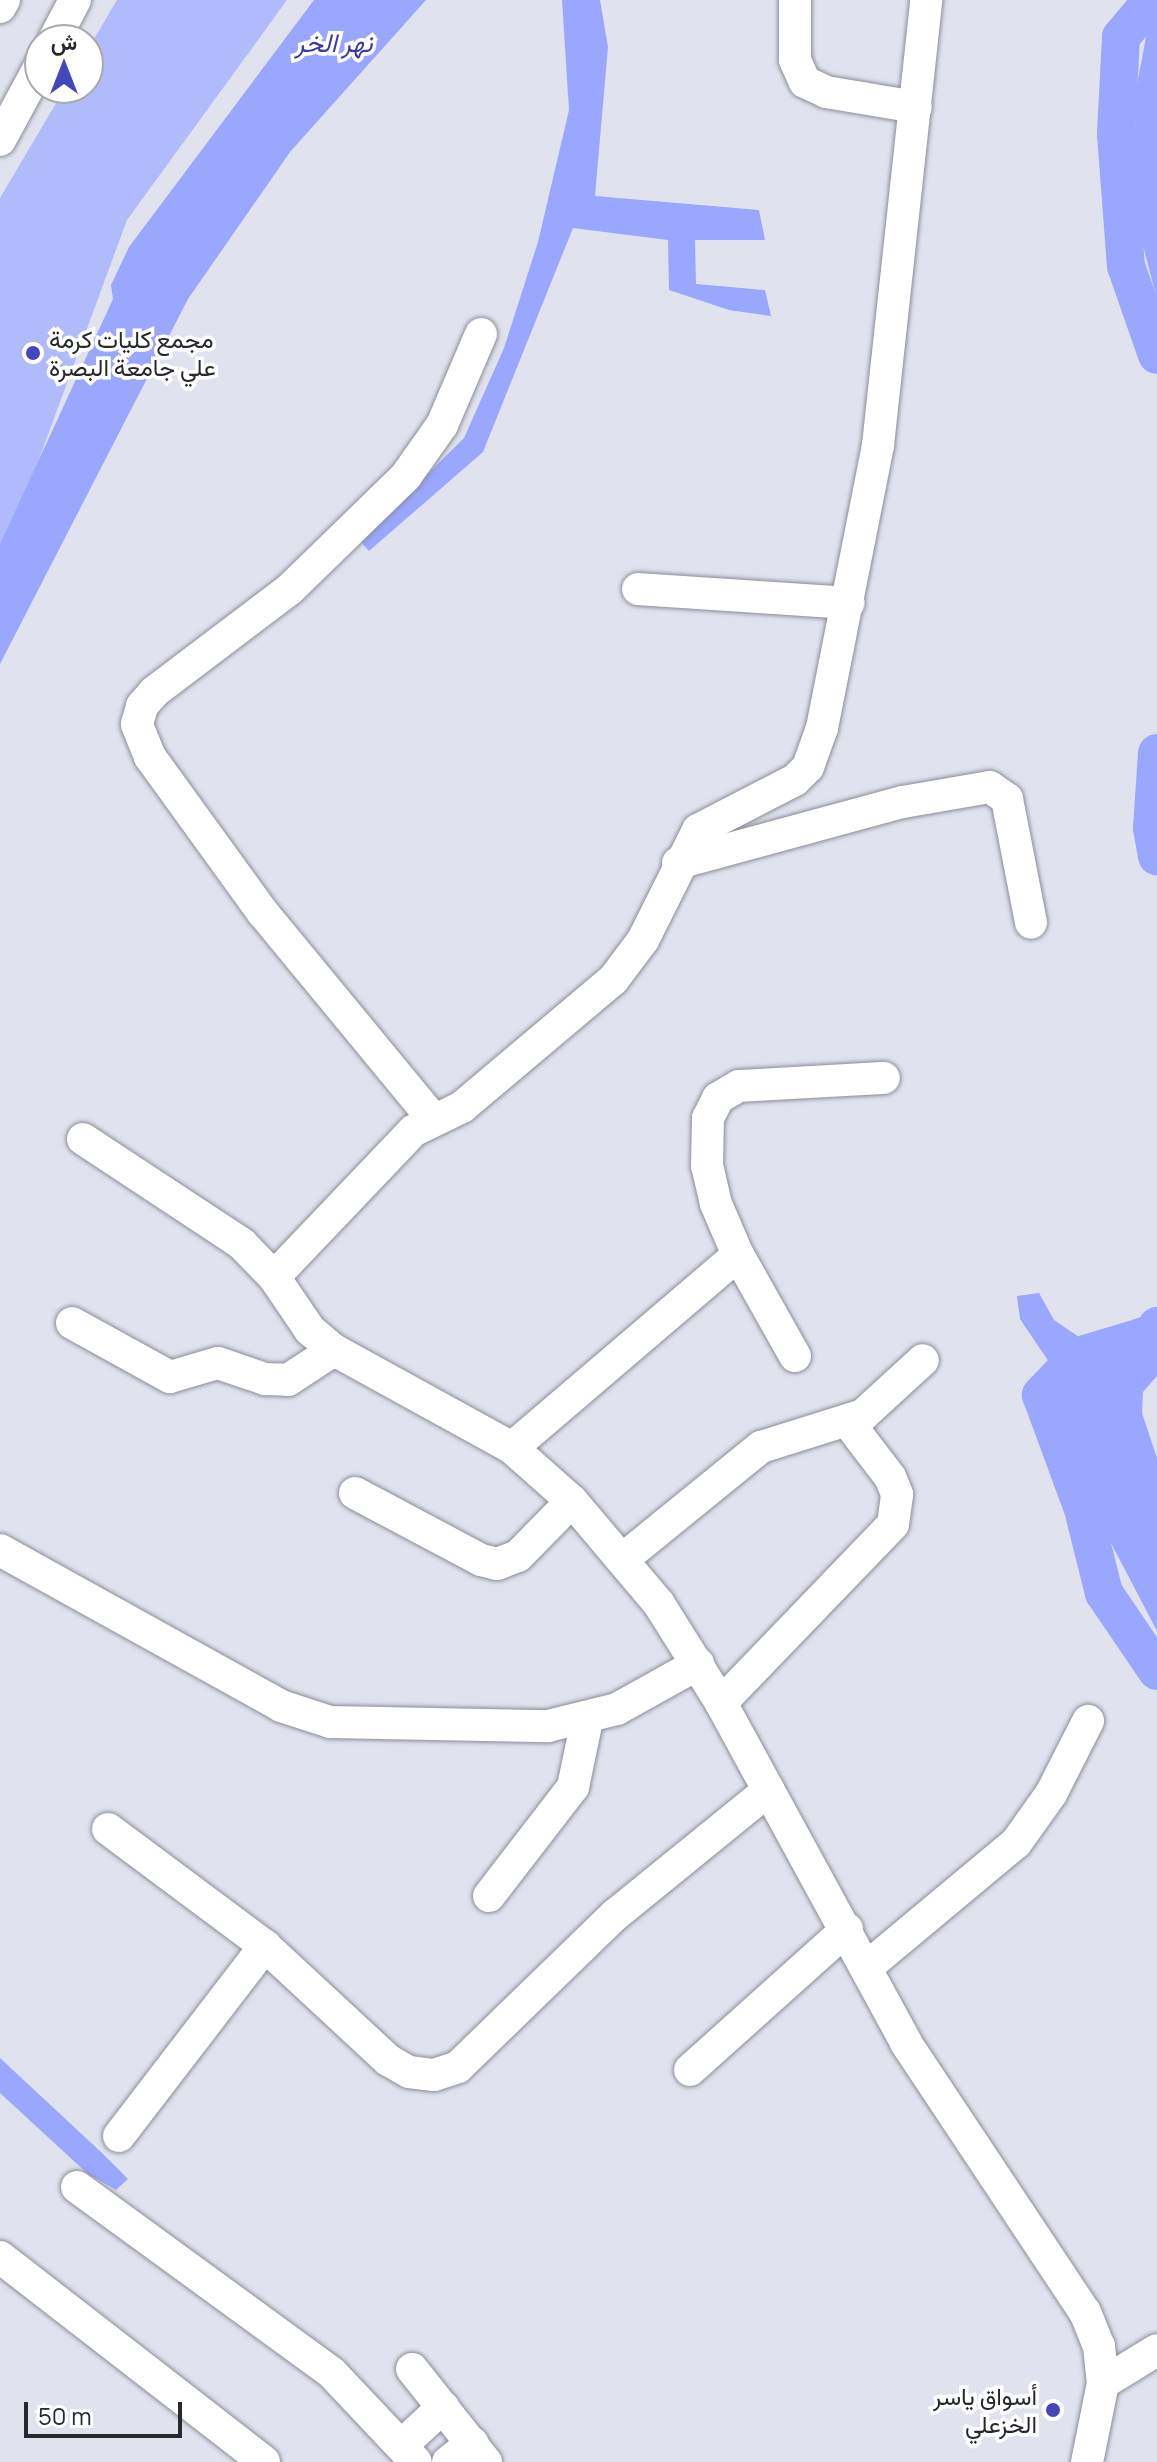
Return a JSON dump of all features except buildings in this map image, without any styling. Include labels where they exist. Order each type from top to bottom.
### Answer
[{"type":"street","points":[[0,7],[4,0]]},
{"type":"street","points":[[62,24],[75,0]]},
{"type":"street","points":[[795,0],[795,60],[805,82],[818,90],[916,107]]},
{"type":"street","points":[[274,1277],[401,1142],[433,1119],[462,1107],[613,980],[643,940],[678,863],[698,830],[795,780],[808,767],[817,747],[849,603],[878,445],[926,0]]},
{"type":"street","points":[[0,140],[24,96]]},
{"type":"street","points":[[433,1119],[263,913],[150,757],[137,724],[142,706],[154,692],[290,589],[406,476],[442,425],[481,334]]},
{"type":"street","points":[[638,589],[849,603]]},
{"type":"street","points":[[678,863],[903,802],[990,787],[1007,799],[1031,923]]},
{"type":"street","points":[[795,1356],[738,1255],[707,1166],[708,1118],[718,1098],[739,1086],[884,1078]]},
{"type":"street","points":[[83,1139],[220,1225],[274,1277],[310,1330],[334,1350],[512,1448],[572,1501],[623,1559],[698,1664],[721,1703],[945,2107],[1085,2312],[1099,2346],[1103,2383],[1087,2462]]},
{"type":"street","points":[[512,1448],[738,1255]]},
{"type":"street","points":[[72,1323],[170,1377],[218,1363],[265,1379],[288,1380],[334,1350]]},
{"type":"street","points":[[623,1559],[761,1447],[848,1422],[879,1404],[923,1360]]},
{"type":"street","points":[[721,1703],[893,1524],[897,1494],[890,1477],[848,1422]]},
{"type":"street","points":[[355,1493],[481,1560],[497,1564],[518,1556],[572,1501]]},
{"type":"street","points":[[0,1550],[281,1706],[330,1722],[505,1728],[587,1720],[617,1709],[698,1664]]},
{"type":"street","points":[[489,1896],[562,1807],[573,1787],[587,1720]]},
{"type":"street","points":[[867,1967],[1016,1843],[1051,1794],[1088,1721]]},
{"type":"street","points":[[108,1829],[265,1946],[388,2060],[409,2072],[434,2075],[458,2067],[615,1915],[769,1790]]},
{"type":"street","points":[[690,2070],[847,1929]]},
{"type":"street","points":[[119,2136],[265,1946]]},
{"type":"street","points":[[77,2187],[332,2373],[409,2454],[443,2407]]},
{"type":"street","points":[[0,2257],[264,2462]]},
{"type":"street","points":[[1103,2383],[1157,2350]]},
{"type":"street","points":[[412,2369],[443,2407],[469,2456]]},
{"type":"shaded area","name":"مجمع كليات كرمة علي جامعة البصرة","points":[[117,0],[287,0],[127,220],[0,565],[0,198],[56,104],[104,104],[103,24]]},
{"type":"water","name":"نهر الخر","points":[[314,0],[426,0],[290,152],[188,299],[0,664],[0,544],[113,299],[111,285],[129,247]]},
{"type":"water","points":[[562,0],[600,0],[608,47],[595,196],[759,210],[765,240],[695,240],[696,284],[765,290],[771,316],[729,310],[669,290],[668,240],[573,228],[483,452],[369,551],[360,541],[464,438],[504,348],[538,242],[569,110]]},
{"type":"water","points":[[1153,0],[1157,0],[1157,299],[1133,208],[1136,90]]},
{"type":"water","points":[[1039,1293],[1054,1320],[1082,1339],[1157,1311],[1157,1376],[1143,1392],[1142,1413],[1157,1458],[1157,1631],[1100,1522],[1049,1362],[1020,1319],[1017,1296]]},
{"type":"water","points":[[0,2058],[128,2179],[116,2190],[88,2174],[0,2093]]},
{"type":"waterway","points":[[1152,0],[1121,37],[1116,134],[1126,266],[1157,355]]},
{"type":"waterway","points":[[1157,753],[1152,828],[1157,857]]},
{"type":"waterway","points":[[1157,1326],[1155,1333],[1078,1356],[1041,1395],[1083,1509],[1104,1593],[1157,1671]]},
{"type":"place","name":"مجمع كليات كرمة علي جامعة البصرة","points":[[33,353]]},
{"type":"place","name":"أسواق ياسر الخزعلي","points":[[1053,2410]]}]
